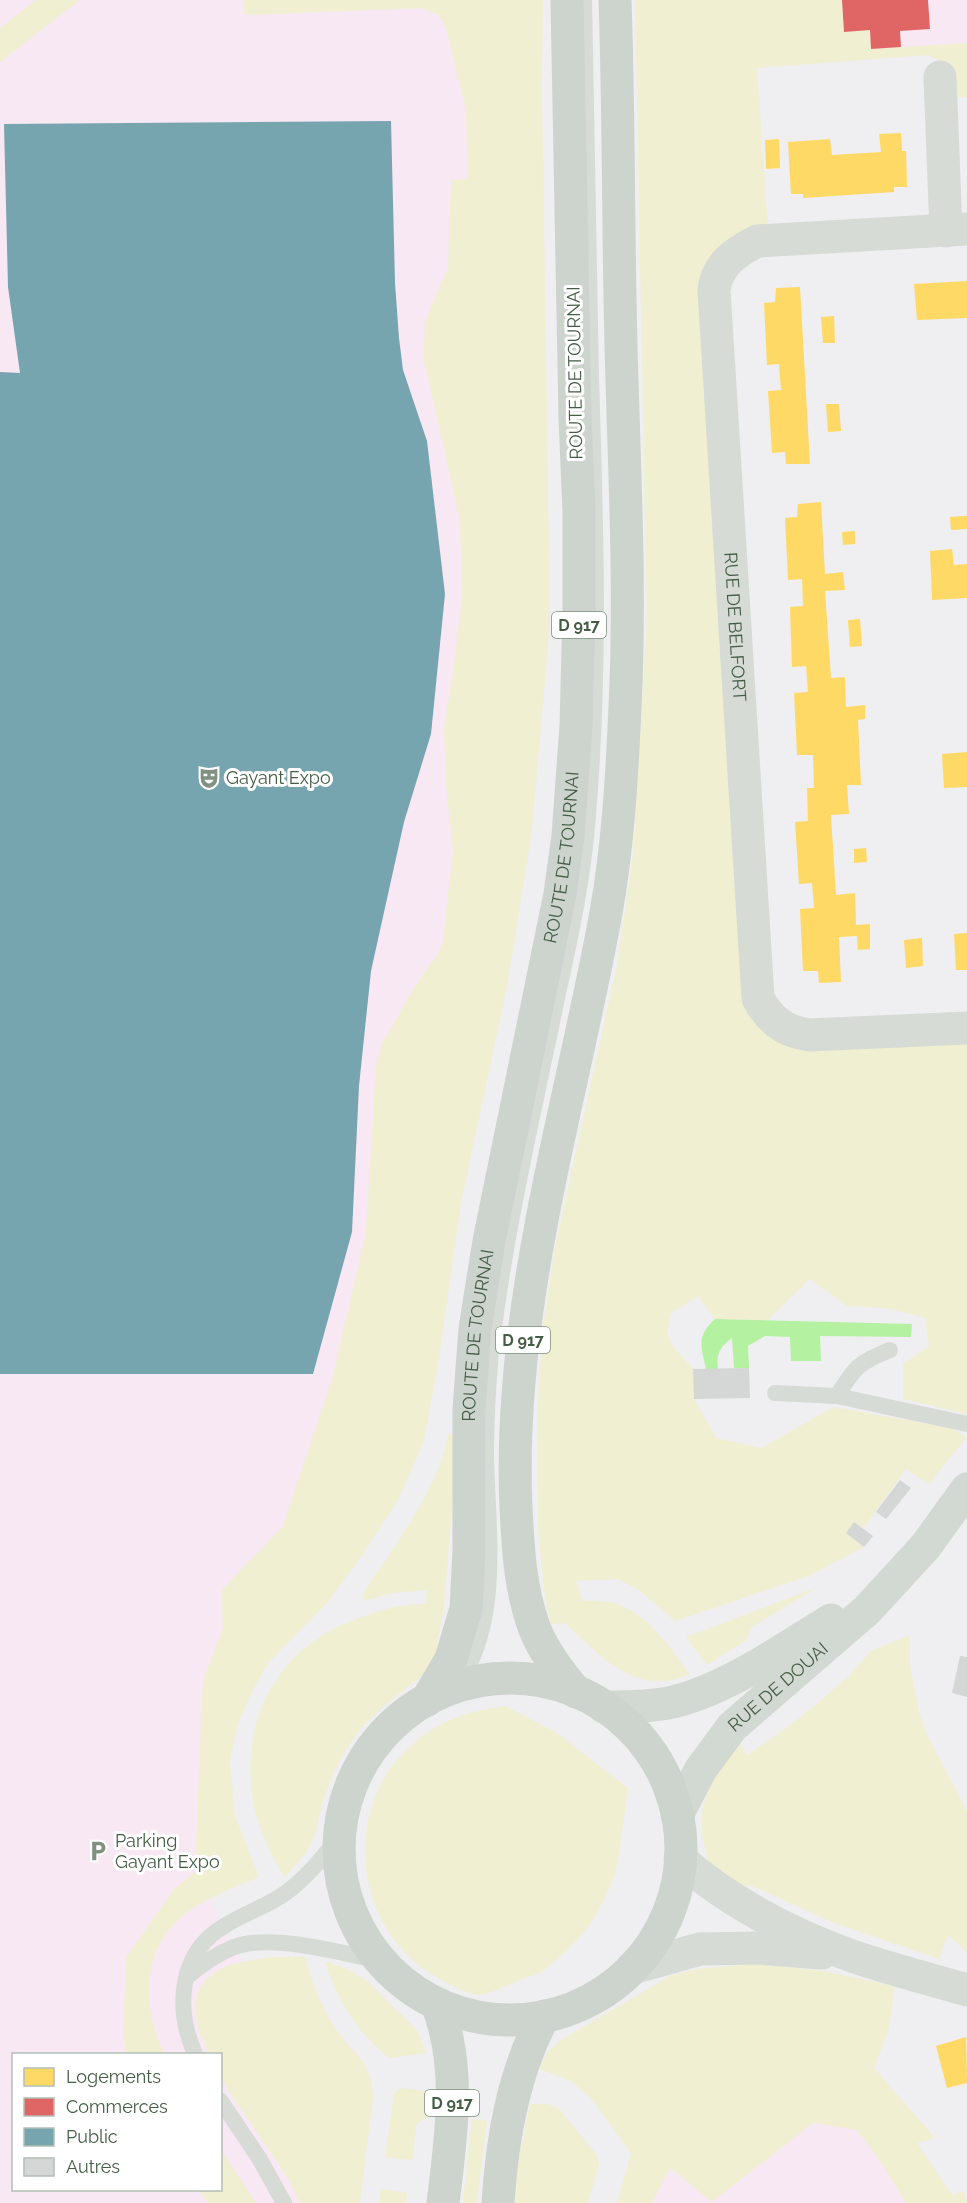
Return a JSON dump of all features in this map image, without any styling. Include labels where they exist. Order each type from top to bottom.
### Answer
[{"type":"main road","name":"ROUTE DE TOURNAI","points":[[427,1700],[451,1659],[466,1609],[469,1572],[469,1409],[475,1329],[489,1242],[560,894],[569,825],[579,662],[579,550],[567,0]]},
{"type":"main road","name":"D 917","points":[[576,1692],[548,1656],[535,1629],[526,1602],[518,1549],[515,1482],[516,1423],[522,1348],[533,1272],[606,913],[618,824],[628,623],[615,0]]},
{"type":"main road","points":[[525,1679],[576,1692],[604,1707],[633,1731],[646,1746],[665,1778],[677,1815],[680,1859],[675,1894],[662,1926],[644,1955],[615,1983],[585,2002],[544,2016],[507,2020],[489,2019],[454,2011],[437,2004],[407,1986],[381,1961],[359,1929],[345,1893],[339,1855],[340,1835],[353,1782],[371,1749],[397,1722],[427,1700],[456,1687],[490,1680],[525,1679]]},
{"type":"main road","name":"D 917","points":[[437,2004],[447,2036],[453,2096],[443,2203]]},
{"type":"main road","points":[[498,2203],[513,2100],[528,2050],[544,2016]]},
{"type":"street","name":"RUE DE BELFORT","points":[[940,77],[956,230],[757,241],[731,256],[715,279],[714,290],[758,998],[772,1020],[796,1033],[810,1035],[967,1028]]},
{"type":"street","name":"RUE DE DOUAI","points":[[677,1815],[701,1769],[732,1727],[867,1610],[925,1547],[965,1495]]},
{"type":"street","name":"RUE DE DOUAI","points":[[604,1707],[644,1707],[709,1690],[801,1639],[898,1576]]},
{"type":"street","points":[[680,1859],[712,1885],[756,1912],[851,1955],[967,1990]]},
{"type":"street","points":[[632,1968],[684,1952],[728,1947],[851,1955]]},
{"type":"lane","points":[[456,1687],[473,1658],[485,1615],[488,1556],[486,1422],[495,1324],[517,1192],[573,925],[585,842],[597,646],[597,537],[591,372],[584,0]]},
{"type":"lane","points":[[837,1396],[852,1371],[867,1359],[890,1350]]},
{"type":"lane","points":[[775,1393],[837,1396],[967,1424]]},
{"type":"lane","points":[[194,2053],[186,2032],[182,1993],[195,1954],[213,1933],[284,1894],[299,1883],[325,1856],[340,1835]]},
{"type":"lane","points":[[186,1978],[220,1953],[250,1943],[310,1947],[381,1961]]},
{"type":"lane","points":[[222,2103],[259,2158],[284,2203]]},
{"type":"shaded area","name":"Gayant Expo","points":[[0,0],[243,0],[245,15],[421,8],[439,15],[447,31],[466,111],[468,179],[451,180],[448,268],[426,319],[423,355],[460,520],[462,595],[454,668],[444,727],[446,783],[453,852],[442,947],[413,990],[382,1044],[376,1067],[366,1233],[332,1380],[283,1526],[222,1590],[223,1629],[203,1680],[195,1872],[243,1962],[272,1957],[305,1957],[315,1992],[337,2031],[359,2055],[351,2203],[0,2203]]},
{"type":"shaded area","points":[[36,0],[80,0],[0,62],[0,28]]},
{"type":"shaded area","points":[[243,0],[543,0],[542,87],[550,623],[532,830],[508,982],[461,1203],[438,1364],[424,1441],[398,1500],[361,1557],[327,1603],[269,1662],[252,1691],[238,1724],[230,1761],[235,1816],[259,1877],[195,1907],[177,1921],[165,1936],[151,1968],[149,1985],[152,2020],[164,2053],[127,2053],[123,2038],[126,1958],[174,1889],[195,1872],[203,1680],[223,1629],[222,1590],[283,1526],[332,1380],[366,1233],[376,1067],[382,1044],[413,990],[442,947],[453,852],[446,783],[444,727],[454,668],[462,595],[460,520],[423,355],[426,319],[448,268],[451,180],[468,179],[466,111],[447,31],[439,15],[421,8],[245,15]]},
{"type":"shaded area","points":[[635,0],[842,0],[844,31],[870,30],[871,49],[967,43],[967,97],[952,98],[950,68],[929,55],[757,68],[768,228],[714,261],[759,1021],[967,1042],[967,1414],[903,1399],[903,1364],[929,1346],[925,1318],[887,1308],[847,1306],[810,1279],[768,1320],[715,1319],[698,1296],[671,1313],[667,1333],[674,1348],[693,1369],[694,1399],[716,1438],[762,1448],[833,1407],[952,1428],[966,1438],[929,1484],[906,1469],[863,1529],[854,1523],[846,1533],[864,1547],[811,1575],[675,1621],[639,1590],[617,1579],[576,1581],[583,1601],[615,1603],[631,1611],[651,1626],[690,1675],[662,1681],[647,1680],[621,1670],[597,1653],[565,1623],[551,1624],[545,1596],[538,1530],[537,1411],[543,1327],[556,1243],[618,960],[633,856],[647,620]]},
{"type":"shaded area","points":[[842,0],[967,0],[967,43],[871,49],[844,32]]},
{"type":"shaded area","points":[[715,1319],[912,1324],[911,1337],[820,1336],[821,1361],[791,1361],[790,1337],[765,1336],[748,1346],[749,1368],[734,1368],[732,1338],[724,1344],[720,1351],[718,1369],[706,1369],[702,1336]]},
{"type":"shaded area","points":[[449,1433],[458,1434],[444,1607],[437,1643],[442,1653],[432,1665],[374,1715],[353,1739],[329,1785],[311,1843],[301,1859],[284,1877],[263,1834],[254,1806],[251,1776],[252,1747],[258,1719],[268,1694],[282,1672],[301,1652],[324,1635],[351,1621],[379,1611],[406,1605],[426,1604],[427,1590],[393,1593],[364,1601],[362,1595],[424,1498],[440,1464]]},
{"type":"shaded area","points":[[818,1587],[752,1627],[745,1641],[707,1665],[686,1637]]},
{"type":"shaded area","points":[[910,1635],[910,1664],[919,1713],[927,1735],[967,1811],[967,1952],[948,1935],[939,1959],[834,1923],[748,1884],[741,1893],[713,1871],[704,1844],[702,1829],[702,1815],[709,1790],[738,1742],[747,1755],[811,1709],[850,1675],[871,1651]]},
{"type":"shaded area","points":[[505,1706],[557,1733],[628,1788],[615,1874],[589,1926],[544,1970],[480,1995],[462,1990],[430,1973],[404,1952],[385,1926],[372,1896],[366,1864],[366,1832],[374,1800],[389,1771],[411,1746],[443,1723],[478,1711]]},
{"type":"shaded area","points":[[272,1957],[305,1957],[321,2003],[336,2029],[361,2059],[369,2074],[373,2097],[360,2203],[300,2203],[289,2180],[228,2090],[222,2077],[222,2053],[209,2053],[204,2043],[196,2019],[195,2007],[201,1986],[221,1969],[246,1961]]},
{"type":"shaded area","points":[[325,1961],[350,1970],[367,1981],[417,2030],[426,2053],[389,2058],[378,2048],[358,2026],[342,2002]]},
{"type":"shaded area","points":[[753,1964],[817,1970],[895,1986],[889,2028],[874,2068],[935,2138],[917,2143],[952,2195],[964,2191],[967,2203],[906,2203],[880,2161],[857,2130],[813,2123],[712,2202],[670,2168],[652,2203],[617,2203],[631,2153],[590,2097],[571,2081],[539,2069],[548,2052],[561,2040],[672,1975],[697,1969]]},
{"type":"shaded area","points":[[889,2028],[874,2068],[935,2138],[917,2143],[952,2195],[964,2191],[967,2203],[652,2203],[670,2167],[830,2036]]},
{"type":"shaded area","points":[[401,2088],[435,2092],[435,2111],[416,2125],[413,2160],[385,2157],[394,2094]]},
{"type":"shaded area","points":[[530,2104],[547,2104],[559,2109],[596,2154],[599,2164],[588,2203],[515,2203],[518,2164]]},
{"type":"shaded area","points":[[472,2119],[487,2121],[477,2203],[463,2203]]},
{"type":"shaded area","points":[[222,2152],[256,2203],[208,2203],[200,2191],[222,2191]]},
{"type":"shaded area","points":[[381,2189],[407,2193],[406,2203],[379,2203]]},
{"type":"building: Logements","points":[[901,133],[902,151],[906,151],[907,187],[894,187],[894,192],[803,198],[803,194],[791,194],[788,142],[830,139],[832,155],[881,152],[879,134]]},
{"type":"building: Logements","points":[[779,139],[780,168],[766,169],[765,140]]},
{"type":"building: Logements","points":[[967,281],[967,318],[917,320],[914,284]]},
{"type":"building: Logements","points":[[800,287],[810,464],[786,464],[785,452],[772,453],[768,391],[781,390],[779,364],[767,365],[764,303],[775,302],[776,288]]},
{"type":"building: Logements","points":[[834,316],[835,343],[823,343],[821,317]]},
{"type":"building: Logements","points":[[826,404],[839,404],[841,431],[828,432]]},
{"type":"building: Logements","points":[[821,502],[825,574],[843,572],[845,590],[825,591],[831,678],[845,677],[846,707],[865,705],[865,719],[858,720],[861,785],[847,785],[849,814],[831,815],[836,895],[855,893],[856,925],[870,924],[870,949],[858,950],[857,936],[839,937],[841,982],[819,983],[818,971],[803,971],[800,909],[814,908],[812,883],[799,884],[795,822],[808,821],[807,788],[814,788],[813,755],[797,755],[794,693],[808,692],[806,666],[792,667],[790,607],[803,606],[802,579],[788,580],[785,518],[797,517],[798,504]]},
{"type":"building: Logements","points":[[967,516],[967,529],[951,530],[950,517]]},
{"type":"building: Logements","points":[[855,531],[855,544],[843,545],[842,532]]},
{"type":"building: Logements","points":[[952,549],[954,565],[967,564],[967,598],[932,600],[930,551]]},
{"type":"building: Logements","points":[[860,619],[862,646],[850,647],[848,620]]},
{"type":"building: Logements","points":[[967,752],[967,787],[944,788],[942,754]]},
{"type":"building: Logements","points":[[866,848],[867,862],[854,863],[854,849]]},
{"type":"building: Logements","points":[[967,933],[967,970],[956,970],[954,934]]},
{"type":"building: Logements","points":[[922,938],[923,966],[906,968],[904,940]]},
{"type":"building: Logements","points":[[966,2037],[967,2083],[947,2088],[936,2046]]},
{"type":"building: Commerces","points":[[842,0],[928,0],[930,29],[900,31],[901,47],[871,49],[870,30],[844,32]]},
{"type":"building: Public","name":"Gayant Expo","points":[[391,121],[395,283],[399,338],[403,370],[427,441],[445,594],[431,734],[404,822],[371,971],[359,1086],[352,1232],[313,1374],[0,1374],[0,372],[20,373],[8,287],[4,124]]},
{"type":"building: Autres","points":[[749,1368],[750,1398],[694,1399],[693,1369]]},
{"type":"building: Autres","points":[[900,1480],[911,1488],[886,1519],[876,1512]]},
{"type":"building: Autres","points":[[854,1522],[873,1536],[864,1547],[846,1533]]},
{"type":"building: Autres","points":[[960,1656],[967,1657],[967,1697],[952,1693]]},
{"type":"place","name":"Gayant Expo","points":[[209,778]]},
{"type":"place","name":"Parking Gayant Expo","points":[[98,1851]]}]
